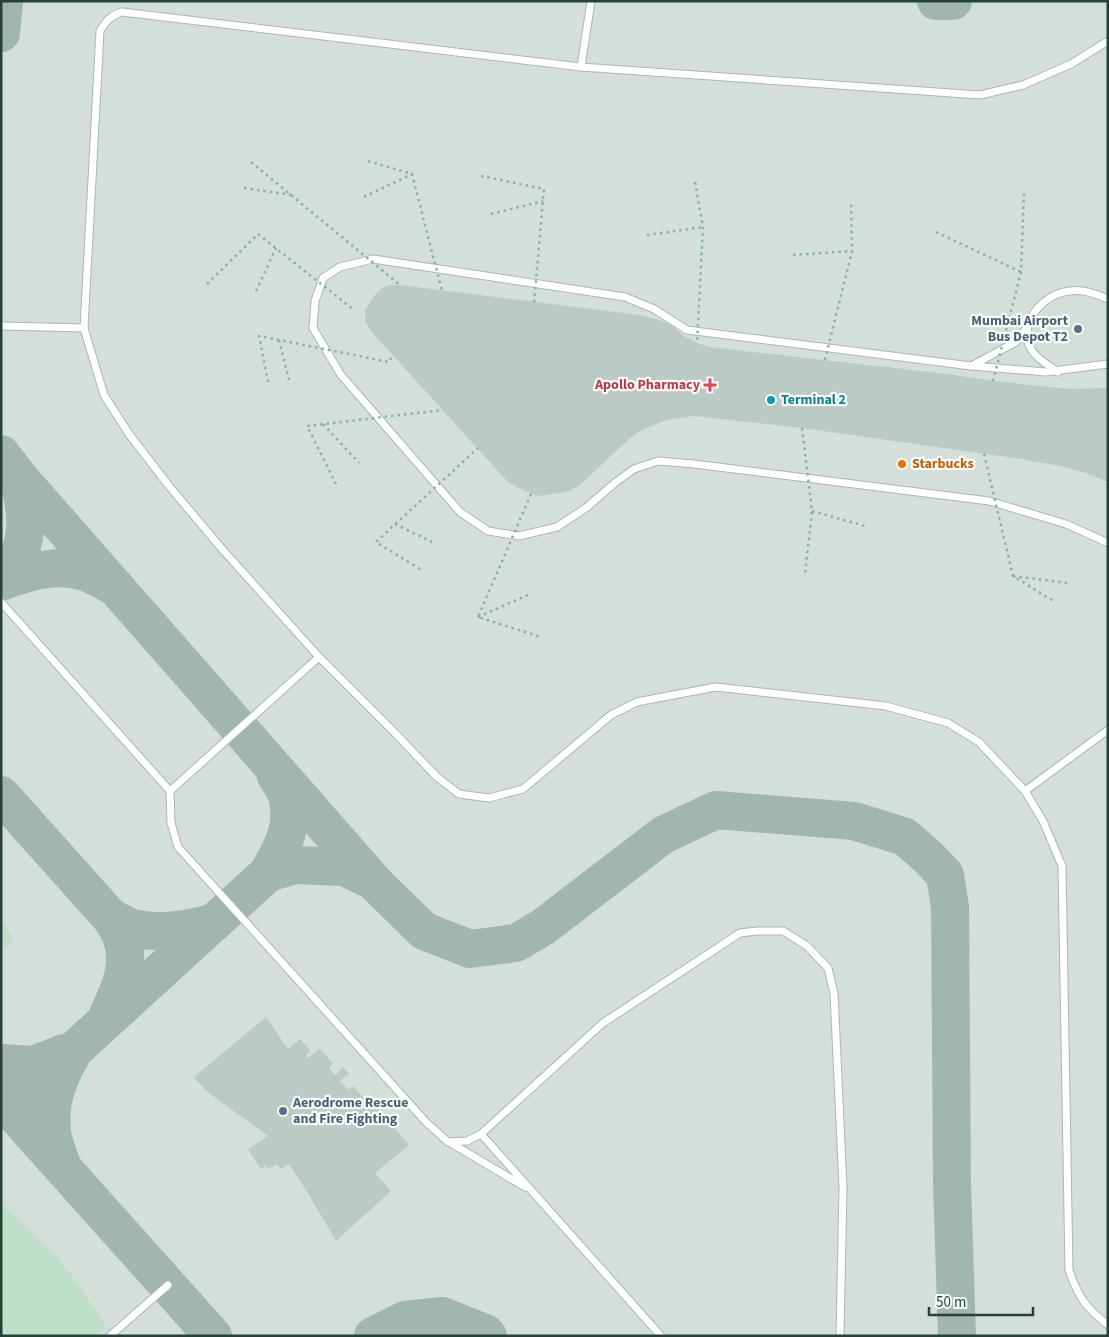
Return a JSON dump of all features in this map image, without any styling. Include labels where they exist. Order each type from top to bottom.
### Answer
[{"type":"lane","points":[[581,67],[591,1]]},
{"type":"lane","points":[[1108,41],[1071,64],[1023,85],[980,95],[581,67],[122,12],[113,14],[105,21],[100,31],[84,328],[104,395],[129,434],[222,549],[320,658],[396,733],[437,777],[459,794],[489,798],[523,789],[611,714],[637,702],[716,687],[886,706],[948,723],[979,742],[1025,791],[1043,821],[1062,866],[1069,1270],[1076,1292],[1089,1309],[1108,1324]]},
{"type":"lane","points":[[1108,364],[1058,372],[971,366],[687,330],[654,309],[625,296],[373,259],[340,267],[323,278],[315,301],[313,328],[341,375],[460,512],[488,531],[518,536],[557,527],[587,507],[634,469],[658,462],[989,501],[1066,524],[1108,543]]},
{"type":"lane","points":[[971,366],[1016,342],[1028,325],[1033,313],[1042,302],[1057,294],[1070,291],[1090,292],[1108,299]]},
{"type":"lane","points":[[1028,325],[1028,341],[1033,352],[1058,372]]},
{"type":"lane","points":[[1,326],[84,328]]},
{"type":"lane","points":[[1,602],[170,791],[171,823],[178,847],[426,1122],[448,1142],[532,1191]]},
{"type":"lane","points":[[170,791],[320,658]]},
{"type":"lane","points":[[1025,791],[1108,730]]},
{"type":"lane","points":[[448,1142],[467,1141],[481,1134],[603,1023],[740,933],[782,931],[808,946],[828,968],[834,993],[843,1187],[840,1336]]},
{"type":"lane","points":[[481,1134],[661,1336]]},
{"type":"lane","points":[[110,1336],[168,1285]]},
{"type":"path","points":[[368,161],[412,174]]},
{"type":"path","points":[[251,162],[400,285]]},
{"type":"path","points":[[364,197],[412,174]]},
{"type":"path","points":[[412,174],[442,291]]},
{"type":"path","points":[[482,176],[544,189],[534,303]]},
{"type":"path","points":[[695,182],[703,227],[697,343]]},
{"type":"path","points":[[244,188],[292,196]]},
{"type":"path","points":[[993,381],[1020,272],[1024,193]]},
{"type":"path","points":[[491,214],[543,200]]},
{"type":"path","points":[[825,360],[852,251],[851,203]]},
{"type":"path","points":[[647,235],[703,227]]},
{"type":"path","points":[[936,232],[1020,272]]},
{"type":"path","points":[[207,284],[258,234],[354,310]]},
{"type":"path","points":[[256,291],[276,248]]},
{"type":"path","points":[[793,255],[852,251]]},
{"type":"path","points":[[268,382],[259,336],[389,362],[393,354]]},
{"type":"path","points":[[279,340],[289,380]]},
{"type":"path","points":[[336,484],[307,426],[444,410]]},
{"type":"path","points":[[323,424],[359,463]]},
{"type":"path","points":[[802,428],[812,511],[805,574]]},
{"type":"path","points":[[420,569],[376,542],[478,448]]},
{"type":"path","points":[[984,454],[1013,576],[1055,602]]},
{"type":"path","points":[[478,617],[531,494]]},
{"type":"path","points":[[812,511],[865,526]]},
{"type":"path","points":[[395,524],[436,544]]},
{"type":"path","points":[[1013,576],[1068,583]]},
{"type":"path","points":[[478,617],[530,594]]},
{"type":"path","points":[[478,617],[541,637]]},
{"type":"shaded area","points":[[1,1],[1108,1],[1108,1336],[1,1336]]},
{"type":"green space","points":[[1,917],[12,936],[11,943],[6,948],[1,947]]},
{"type":"green space","points":[[1,1203],[57,1257],[72,1276],[106,1326],[95,1336],[1,1336]]},
{"type":"building","name":"Terminal 2","points":[[389,285],[639,315],[670,324],[685,337],[710,347],[1070,389],[1108,388],[1108,482],[1086,473],[1060,466],[1014,458],[802,428],[694,416],[666,420],[640,431],[579,486],[566,492],[540,496],[531,494],[508,482],[370,330],[365,320],[365,310],[374,296],[381,289]]},
{"type":"building","name":"Aerodrome Rescue and Fire Fighting","points":[[266,1017],[288,1049],[300,1039],[310,1051],[306,1055],[308,1058],[320,1048],[333,1064],[329,1068],[335,1075],[343,1067],[349,1074],[340,1081],[349,1090],[353,1086],[367,1102],[370,1100],[409,1145],[375,1173],[391,1191],[336,1241],[289,1164],[281,1169],[277,1164],[268,1169],[266,1165],[261,1169],[248,1149],[268,1136],[206,1091],[194,1077]]},
{"type":"taxiway","points":[[1,33],[4,1]]},
{"type":"taxiway","points":[[936,1],[953,1]]},
{"type":"taxiway","points":[[1,454],[17,475],[375,883],[424,931],[470,949],[516,943],[543,927],[663,835],[716,810],[854,821],[905,837],[928,857],[945,875],[950,907],[952,1183],[957,1336]]},
{"type":"taxiway","points":[[1,582],[19,556],[25,533],[24,503],[17,475]]},
{"type":"taxiway","points":[[1,582],[32,572],[63,568],[85,572],[113,586]]},
{"type":"taxiway","points":[[268,873],[286,837],[289,818],[287,796],[276,776]]},
{"type":"taxiway","points":[[1,795],[111,918],[120,934],[124,946],[125,967],[120,987],[107,1017]]},
{"type":"taxiway","points":[[1,1096],[24,1091],[49,1073],[268,873],[294,865],[344,867],[373,881]]},
{"type":"taxiway","points":[[111,918],[133,928],[153,931],[184,929],[213,923]]},
{"type":"taxiway","points":[[1,1063],[33,1065],[64,1053]]},
{"type":"taxiway","points":[[62,1166],[55,1145],[51,1121],[53,1101],[58,1082],[72,1054]]},
{"type":"taxiway","points":[[1,1099],[213,1336]]},
{"type":"taxiway","points":[[373,1336],[405,1320],[442,1316],[485,1333],[488,1336]]},
{"type":"place","name":"Mumbai Airport Bus Depot T2","points":[[1078,329]]},
{"type":"place","name":"Apollo Pharmacy","points":[[710,385]]},
{"type":"place","name":"Terminal 2","points":[[771,400]]},
{"type":"place","name":"Starbucks","points":[[902,464]]},
{"type":"place","name":"Aerodrome Rescue and Fire Fighting","points":[[283,1111]]}]
